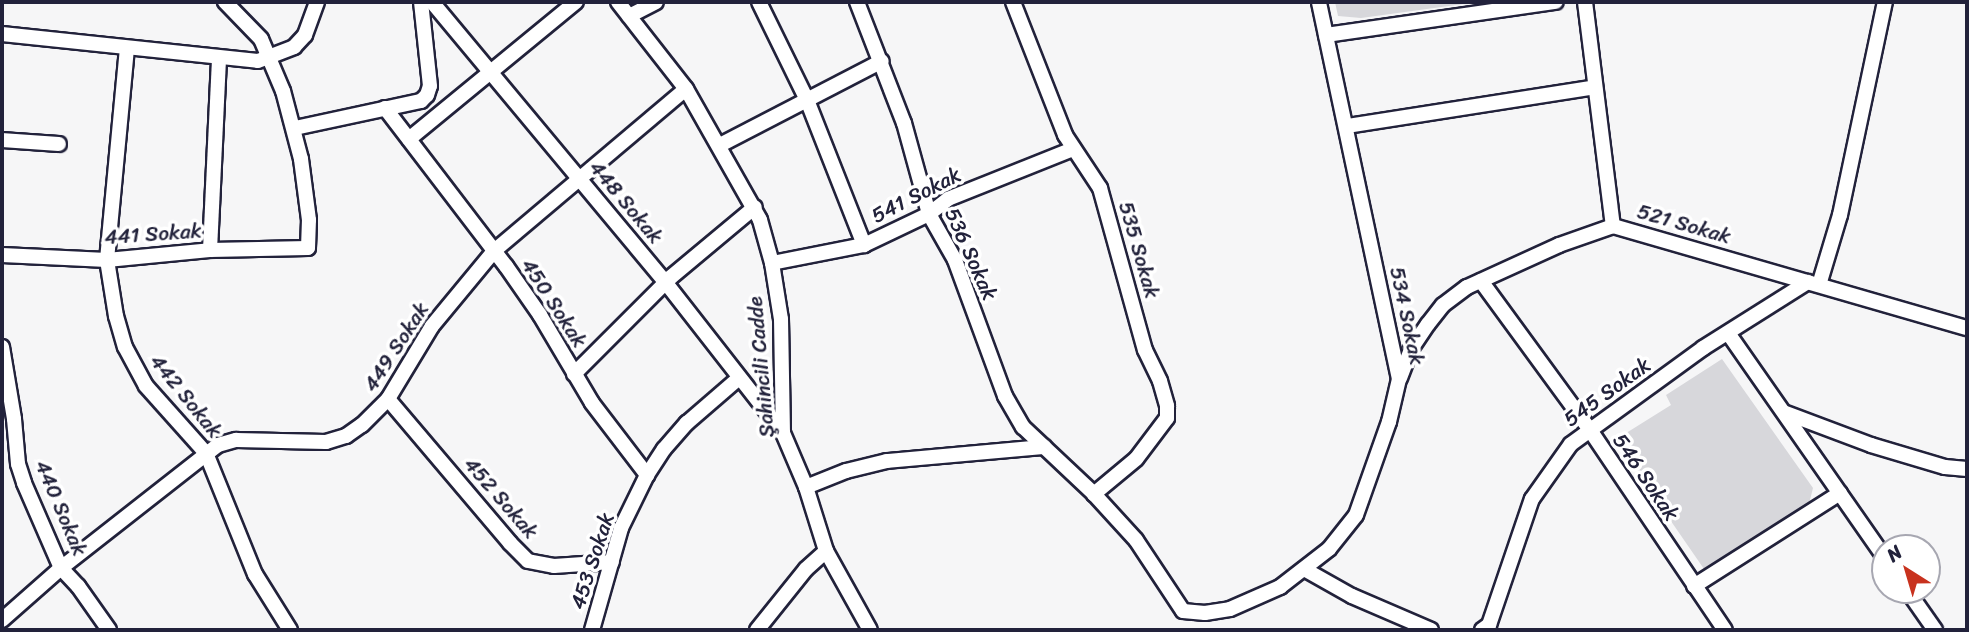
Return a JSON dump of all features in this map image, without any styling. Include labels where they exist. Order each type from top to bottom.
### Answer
[{"type":"street","points":[[225,2],[261,39],[295,128],[421,101],[430,86],[421,2]]},
{"type":"street","points":[[2,34],[246,62],[283,54],[306,35],[317,2]]},
{"type":"street","name":"448 Sokak","points":[[432,2],[666,282],[783,433]]},
{"type":"street","points":[[408,139],[576,2]]},
{"type":"street","name":"Şahincili Cadde","points":[[618,2],[686,89],[755,207],[772,263],[781,319],[783,433],[806,487],[826,551],[870,630]]},
{"type":"street","points":[[629,16],[656,2]]},
{"type":"street","points":[[759,2],[807,100],[864,245]]},
{"type":"street","name":"536 Sokak","points":[[858,2],[904,123],[929,214],[955,260],[1005,396],[1023,427],[1094,494],[1136,540],[1183,611]]},
{"type":"street","name":"535 Sokak","points":[[1013,2],[1065,135],[1100,188],[1139,331],[1167,406],[1167,418],[1136,459],[1094,494]]},
{"type":"street","name":"534 Sokak","points":[[1183,611],[1205,613],[1230,609],[1280,587],[1329,549],[1356,515],[1389,422],[1399,379],[1319,2]]},
{"type":"street","points":[[1326,35],[1556,2]]},
{"type":"street","points":[[1585,2],[1613,226]]},
{"type":"street","points":[[1814,284],[1840,215],[1885,2]]},
{"type":"street","name":"442 Sokak","points":[[127,48],[107,260],[116,316],[134,367],[146,386],[206,453],[255,574],[290,630]]},
{"type":"street","points":[[210,250],[219,58]]},
{"type":"street","points":[[720,145],[882,61]]},
{"type":"street","points":[[1347,126],[1595,87]]},
{"type":"street","name":"449 Sokak","points":[[2,620],[61,568],[218,445],[236,440],[326,442],[346,436],[374,415],[388,399],[432,326],[494,251],[686,89]]},
{"type":"street","name":"450 Sokak","points":[[384,108],[494,251],[540,316],[609,427],[648,475]]},
{"type":"street","name":"441 Sokak","points":[[2,256],[107,260],[210,250],[308,248],[306,192],[295,128]]},
{"type":"street","points":[[2,140],[59,144]]},
{"type":"street","name":"541 Sokak","points":[[772,263],[864,245],[929,214],[948,200],[1073,149]]},
{"type":"street","points":[[574,374],[666,282],[755,207]]},
{"type":"street","name":"521 Sokak","points":[[1399,379],[1412,349],[1443,305],[1481,281],[1559,245],[1613,226],[1967,328]]},
{"type":"street","name":"546 Sokak","points":[[1481,281],[1590,430],[1725,630]]},
{"type":"street","name":"545 Sokak","points":[[1482,630],[1489,625],[1532,499],[1570,444],[1728,332],[1814,284]]},
{"type":"street","points":[[1728,332],[1871,538]]},
{"type":"street","name":"440 Sokak","points":[[2,347],[14,419],[18,464],[35,511],[61,568],[78,586],[109,630]]},
{"type":"street","name":"453 Sokak","points":[[592,630],[621,528],[648,475],[664,449],[687,423],[739,378]]},
{"type":"street","name":"452 Sokak","points":[[388,399],[528,561],[554,566],[612,562]]},
{"type":"street","points":[[1786,413],[1871,445],[1945,467],[1967,469]]},
{"type":"street","points":[[806,487],[846,471],[887,461],[1044,447]]},
{"type":"street","points":[[1695,586],[1840,493]]},
{"type":"street","points":[[757,630],[806,569],[826,551]]},
{"type":"street","points":[[1304,569],[1352,596],[1431,630]]},
{"type":"street","points":[[1917,604],[1935,630]]},
{"type":"shaded area","points":[[1335,2],[1478,2],[1361,18],[1338,16]]},
{"type":"shaded area","points":[[1722,359],[1813,488],[1809,504],[1704,569],[1615,440],[1671,405],[1666,395]]}]
